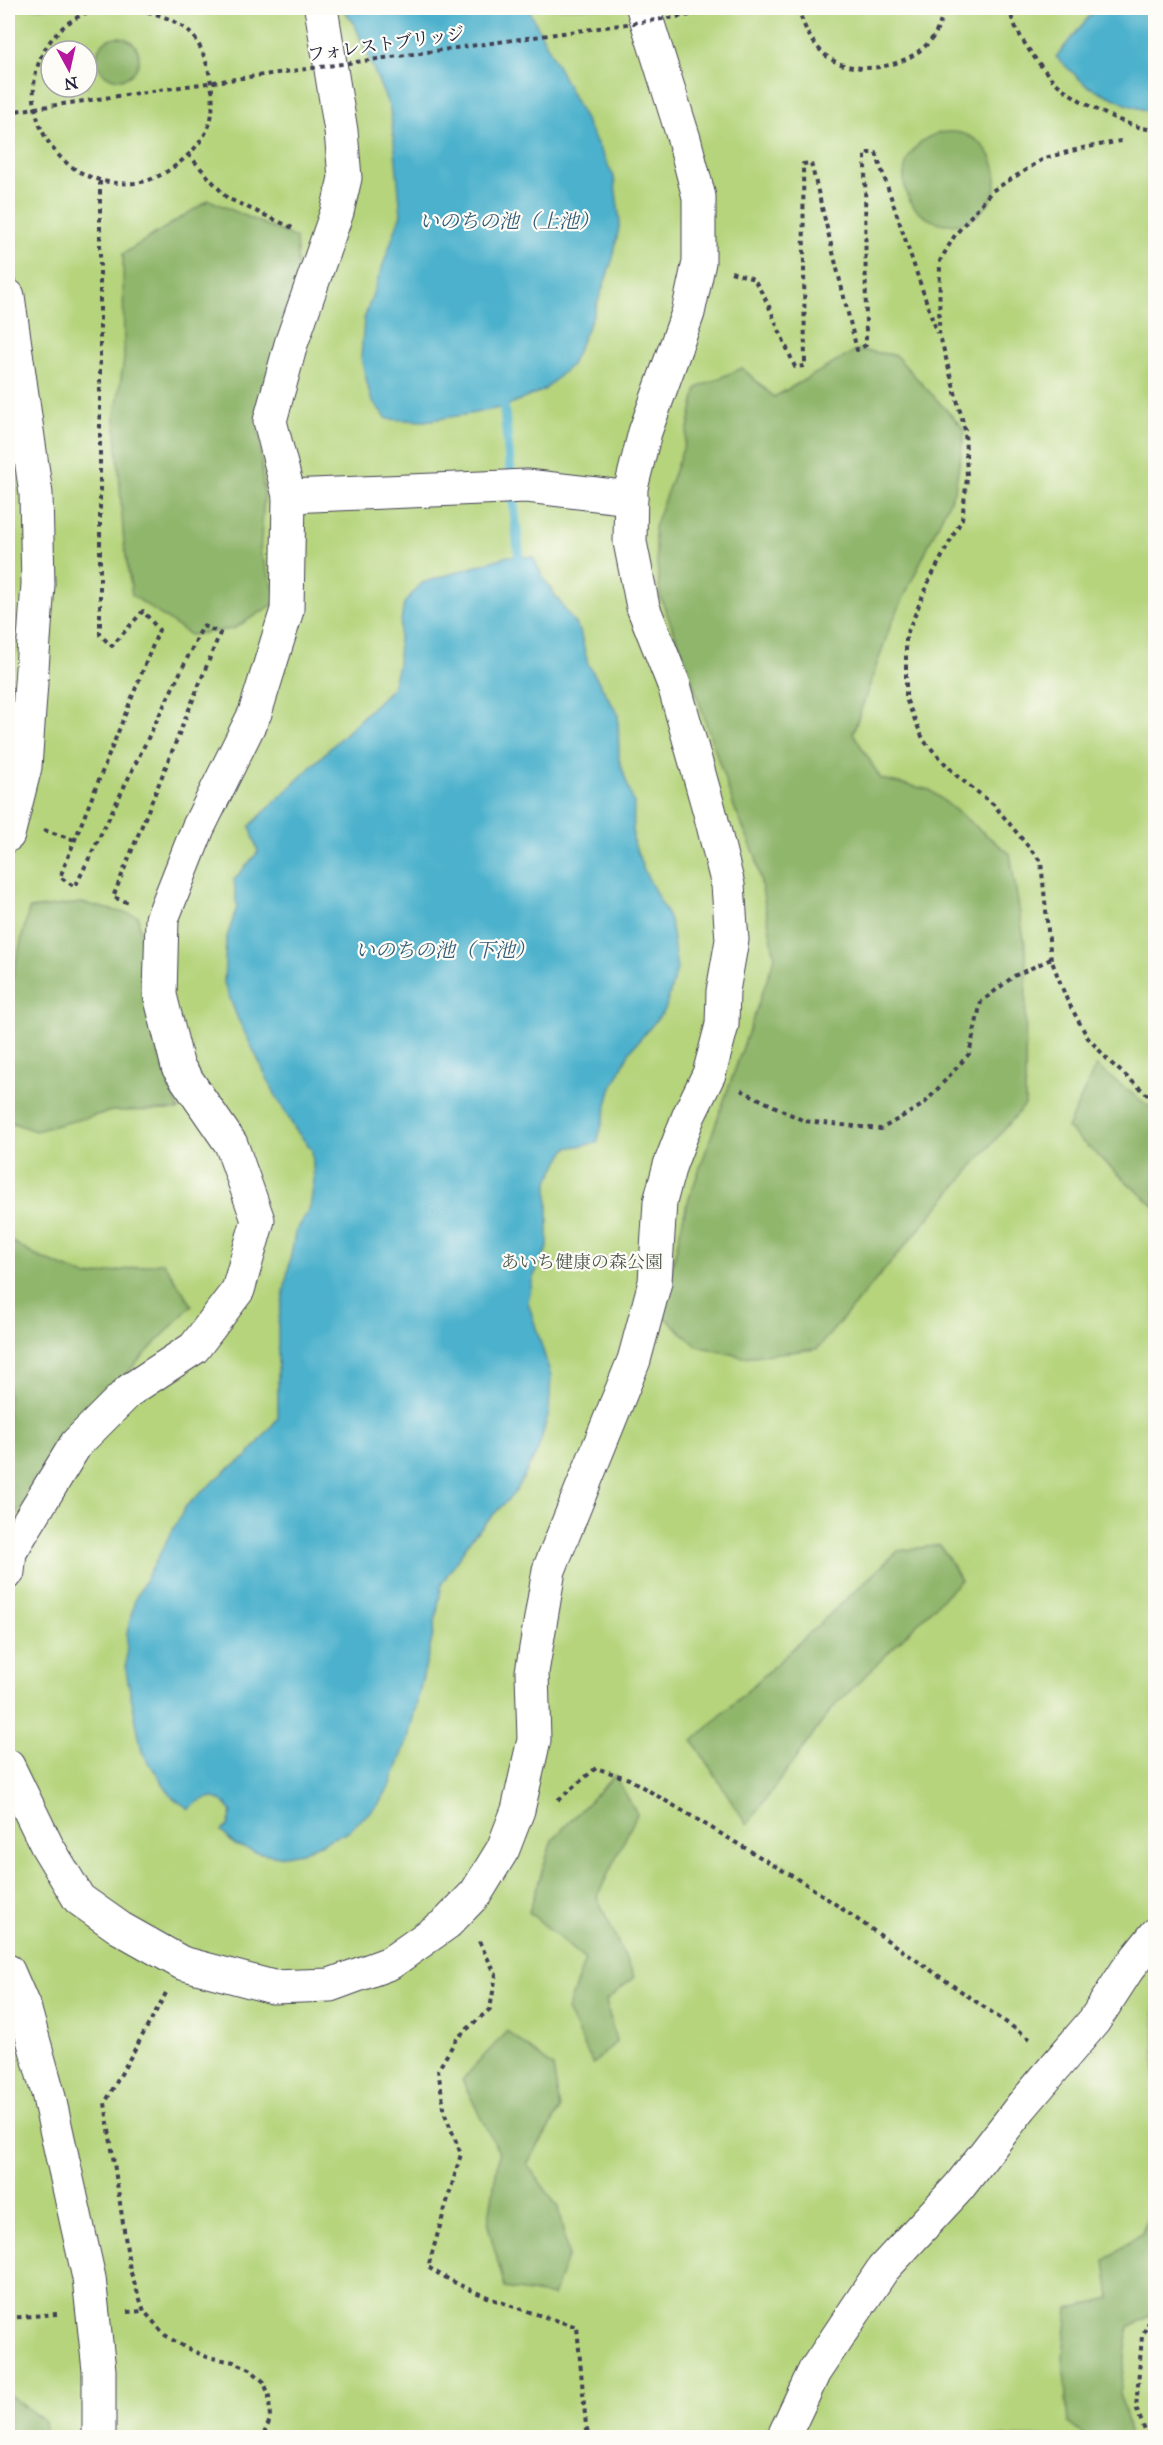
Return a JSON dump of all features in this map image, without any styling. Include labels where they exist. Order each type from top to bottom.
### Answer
[{"type":"street","points":[[8,1572],[10,1552],[76,1444],[130,1389],[194,1348],[238,1290],[258,1221],[231,1144],[178,1067],[160,995],[162,919],[198,828],[255,713],[287,610],[289,496],[270,421],[291,344],[327,242],[345,178],[341,131],[321,8]]},
{"type":"street","points":[[8,1766],[47,1846],[79,1899],[120,1928],[183,1963],[273,1987],[330,1985],[390,1963],[447,1923],[476,1893],[503,1849],[518,1810],[534,1740],[532,1672],[549,1570],[634,1360],[655,1282],[660,1202],[670,1165],[689,1115],[709,1074],[722,1025],[723,991],[732,940],[728,885],[674,685],[643,608],[630,542],[631,488],[645,432],[688,313],[699,262],[699,197],[684,139],[643,8]]},
{"type":"street","points":[[8,296],[36,494],[38,584],[25,767],[8,835]]},
{"type":"street","points":[[289,496],[527,486],[631,498]]},
{"type":"street","points":[[783,2438],[814,2372],[883,2269],[959,2187],[1094,2021],[1127,1970],[1155,1934]]},
{"type":"street","points":[[8,1971],[25,2010],[43,2074],[66,2167],[89,2278],[99,2370],[99,2438]]},
{"type":"path","points":[[37,54],[41,46],[58,28],[79,16],[105,8]]},
{"type":"path","points":[[45,147],[68,168],[100,181],[113,184],[138,183],[161,176],[188,154],[209,128],[212,82],[204,54],[192,34],[175,22],[152,12],[129,8]]},
{"type":"path","name":"フォレストブリッジ","points":[[8,112],[741,8]]},
{"type":"path","points":[[798,8],[806,31],[823,54],[853,69],[885,66],[910,59],[935,35],[945,8]]},
{"type":"path","points":[[1009,8],[1011,17],[1028,46],[1053,80],[1076,97],[1110,114],[1142,129],[1155,130]]},
{"type":"path","points":[[28,101],[31,118]]},
{"type":"path","points":[[1122,141],[1083,148],[1045,159],[992,191],[955,235],[940,261],[939,332],[965,430],[967,478],[962,519],[929,581],[906,636],[906,699],[924,741],[957,776],[994,805],[1041,862],[1051,959],[1067,1000],[1088,1038],[1155,1102]]},
{"type":"path","points":[[699,262],[754,279],[767,302],[795,367],[805,366],[803,164],[811,164],[857,350],[866,345],[866,153],[876,153],[947,362]]},
{"type":"path","points":[[188,154],[227,198],[327,242]]},
{"type":"path","points":[[100,181],[100,635],[112,646],[143,611],[159,630],[60,877],[75,887],[203,626],[220,633],[113,897],[129,903],[135,893]]},
{"type":"path","points":[[709,1074],[804,1121],[881,1129],[924,1104],[969,1054],[981,1002],[1014,976],[1051,959]]},
{"type":"path","points":[[518,1810],[554,1803],[596,1768],[629,1779],[809,1886],[1060,2060]]},
{"type":"path","points":[[462,1907],[496,1975],[490,2009],[457,2037],[438,2070],[445,2114],[462,2154],[428,2267],[450,2282],[577,2326],[586,2426],[590,2438]]},
{"type":"path","points":[[183,1963],[105,2103],[130,2270],[144,2311],[165,2335],[184,2347],[207,2357],[234,2362],[250,2369],[264,2382],[269,2396],[270,2420],[262,2438]]},
{"type":"path","points":[[1148,2438],[1136,2408],[1142,2336],[1155,2308]]},
{"type":"green space","name":"あいち健康の森公園","points":[[8,8],[1155,8],[1155,2437],[8,2438]]},
{"type":"green space","points":[[118,37],[126,39],[133,43],[139,58],[137,66],[133,73],[126,77],[118,79],[110,77],[103,73],[99,66],[99,50],[103,43],[110,39]]},
{"type":"green space","points":[[950,132],[968,135],[983,145],[993,160],[996,178],[993,196],[983,211],[968,221],[950,224],[932,221],[917,211],[907,196],[904,178],[907,160],[917,145],[932,135]]},
{"type":"green space","points":[[209,200],[296,238],[298,276],[258,418],[264,497],[260,552],[279,601],[233,629],[190,635],[132,595],[124,543],[115,417],[124,359],[123,254]]},
{"type":"green space","points":[[857,350],[895,355],[965,430],[955,489],[890,627],[853,733],[881,779],[930,790],[1010,854],[1026,951],[1025,1105],[817,1349],[743,1357],[697,1346],[661,1314],[686,1207],[775,957],[756,857],[734,807],[685,660],[660,596],[654,527],[684,446],[697,388],[742,368],[774,397]]},
{"type":"green space","points":[[82,903],[138,916],[156,1047],[179,1110],[112,1111],[35,1131],[8,1121],[8,994],[29,909]]},
{"type":"green space","points":[[1096,1066],[1155,1111],[1155,1207],[1067,1128]]},
{"type":"green space","points":[[8,1239],[34,1255],[88,1277],[163,1262],[192,1305],[74,1428],[8,1527]]},
{"type":"green space","points":[[940,1545],[961,1580],[831,1710],[747,1825],[693,1741],[898,1551]]},
{"type":"green space","points":[[615,1775],[637,1814],[597,1897],[634,1977],[606,2001],[616,2042],[593,2064],[567,2010],[585,1960],[529,1912],[552,1840]]},
{"type":"green space","points":[[507,2031],[553,2067],[560,2110],[527,2164],[558,2207],[568,2255],[553,2296],[505,2288],[488,2225],[499,2153],[462,2080]]},
{"type":"green space","points":[[1155,2199],[1155,2313],[1129,2327],[1120,2393],[1130,2437],[1086,2437],[1068,2423],[1063,2357],[1068,2309],[1110,2298],[1105,2260],[1142,2233]]},
{"type":"green space","points":[[8,2394],[44,2421],[46,2437],[8,2437]]},
{"type":"water","name":"いのちの池（上池）","points":[[342,8],[528,8],[614,177],[620,222],[613,258],[594,313],[571,365],[544,390],[504,407],[424,421],[387,419],[371,399],[361,358],[364,319],[401,214],[390,109],[354,23]]},
{"type":"water","points":[[1096,8],[1141,8],[1155,17],[1155,113],[1128,105],[1086,85],[1056,57]]},
{"type":"water","name":"いのちの池（下池）","points":[[508,556],[533,557],[544,579],[580,631],[588,664],[618,714],[619,759],[634,804],[633,840],[643,868],[670,920],[677,969],[665,1010],[630,1051],[611,1090],[597,1143],[567,1148],[548,1181],[548,1247],[533,1278],[528,1302],[551,1376],[549,1412],[538,1450],[516,1491],[473,1536],[442,1583],[433,1635],[408,1739],[391,1784],[378,1805],[348,1831],[302,1852],[279,1856],[255,1852],[235,1845],[221,1831],[228,1826],[232,1812],[222,1801],[206,1798],[189,1809],[172,1797],[142,1752],[126,1671],[127,1633],[135,1599],[186,1506],[228,1469],[247,1457],[278,1418],[278,1324],[295,1233],[310,1208],[314,1180],[312,1150],[295,1129],[276,1096],[237,1017],[224,983],[226,940],[237,907],[234,880],[258,852],[250,826],[392,688],[398,665],[399,634],[404,603],[422,583]]},
{"type":"waterway","points":[[504,407],[519,556]]}]
